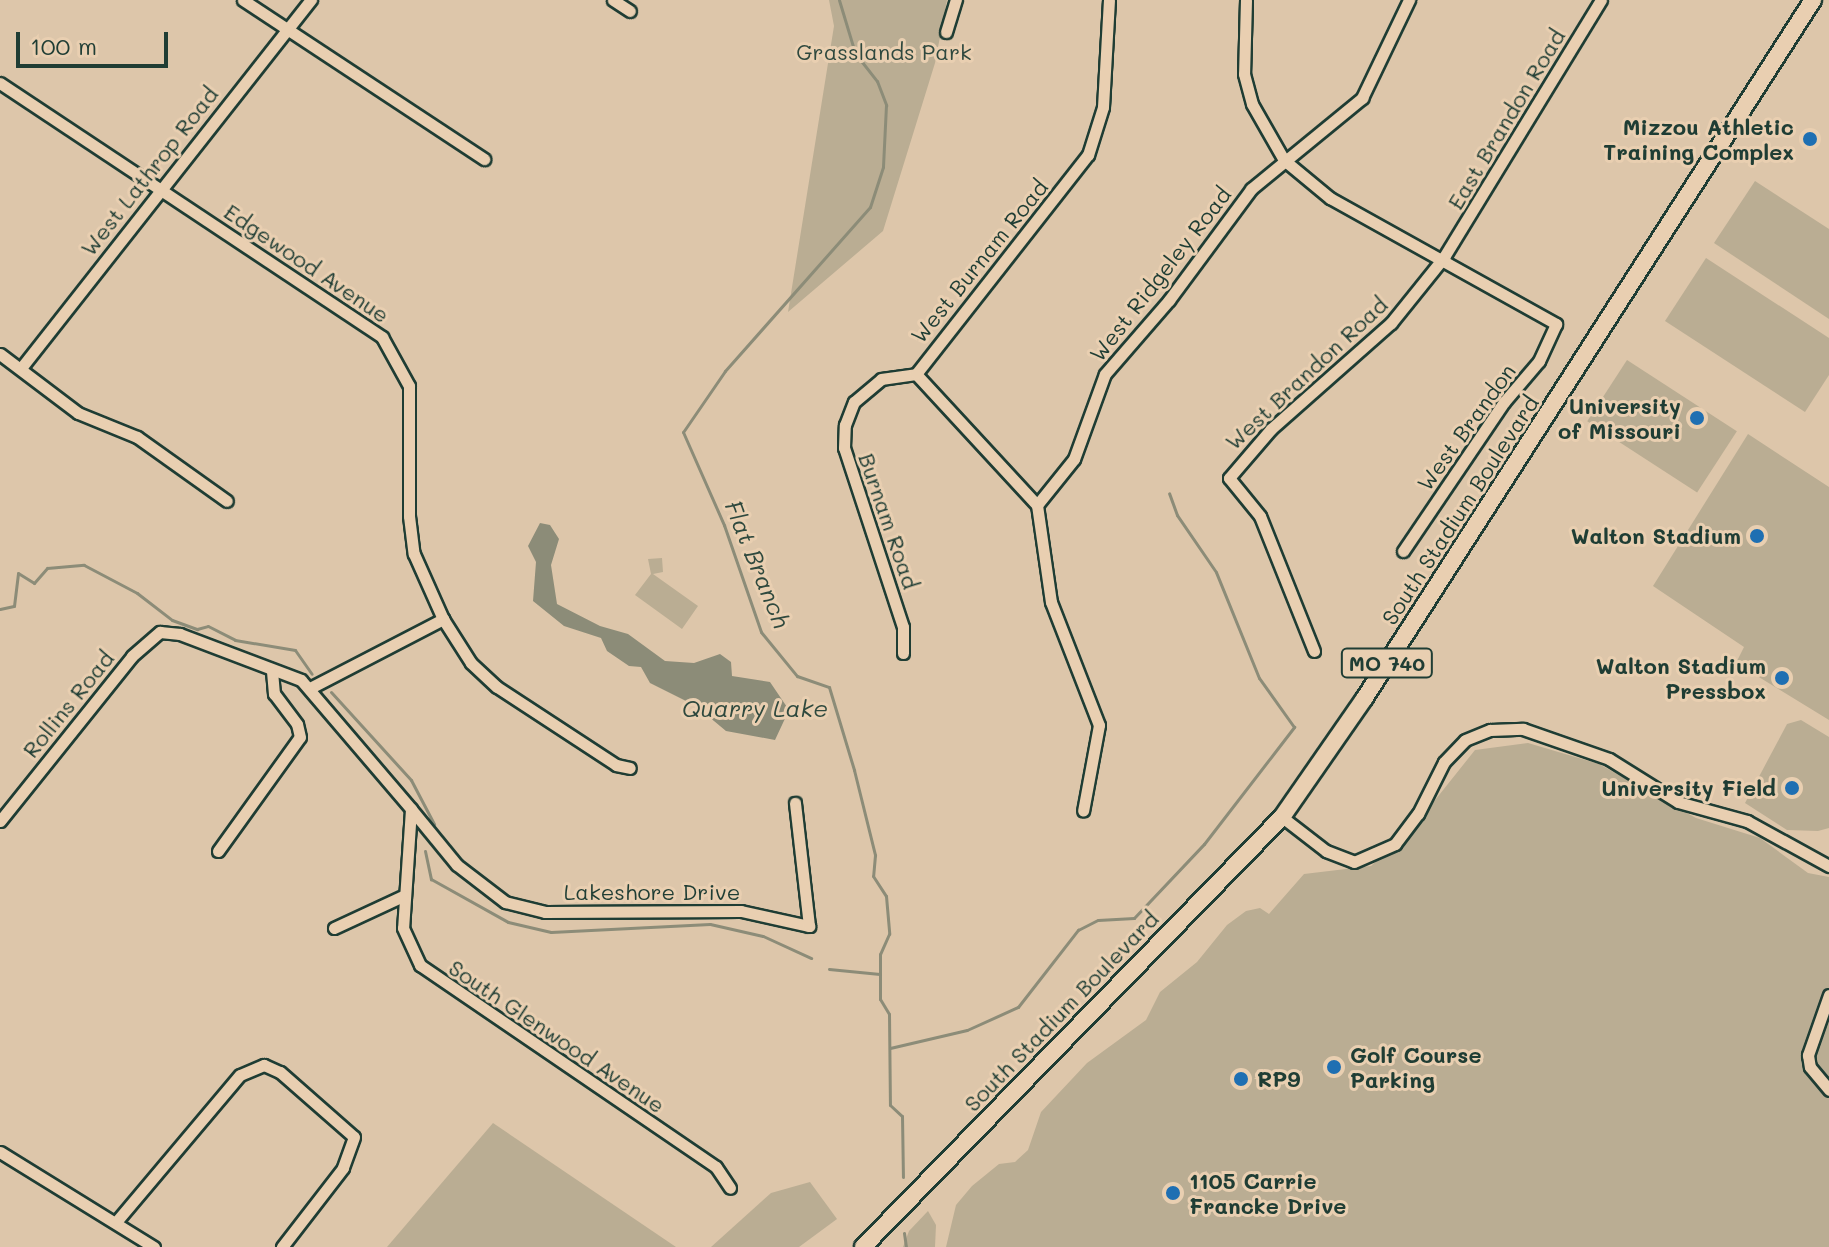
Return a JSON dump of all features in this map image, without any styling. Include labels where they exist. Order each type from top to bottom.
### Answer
[{"type":"main road","name":"South Stadium Boulevard","points":[[863,1247],[1282,817],[1364,699],[1813,0]]},
{"type":"street","points":[[243,0],[484,159]]},
{"type":"street","name":"West Lathrop Road","points":[[21,368],[311,0]]},
{"type":"street","points":[[613,0],[630,11]]},
{"type":"street","points":[[946,32],[956,0]]},
{"type":"street","name":"West Burnam Road","points":[[854,402],[881,379],[916,374],[1088,155],[1103,107],[1109,0]]},
{"type":"street","points":[[1246,0],[1244,74],[1252,104],[1284,160],[1330,198],[1401,241],[1444,257]]},
{"type":"street","name":"West Ridgeley Road","points":[[1037,505],[1074,459],[1105,374],[1169,300],[1251,189],[1284,160],[1327,132],[1362,98],[1409,0]]},
{"type":"street","name":"East Brandon Road","points":[[1444,257],[1601,0]]},
{"type":"street","name":"Edgewood Avenue","points":[[0,83],[363,320],[395,353],[409,386],[414,554],[443,619],[471,663],[497,687],[616,765],[630,768]]},
{"type":"street","name":"West Brandon","points":[[1403,551],[1504,402],[1539,361],[1556,324],[1444,257]]},
{"type":"street","name":"West Brandon Road","points":[[1314,651],[1260,516],[1229,478],[1271,429],[1391,323],[1444,257]]},
{"type":"street","points":[[0,354],[78,413],[137,437],[227,501]]},
{"type":"street","points":[[916,374],[1037,505],[1055,616],[1099,725],[1083,811]]},
{"type":"street","name":"Burnam Road","points":[[854,402],[844,448],[903,627],[903,653]]},
{"type":"street","points":[[312,687],[443,619]]},
{"type":"street","name":"Rollins Road","points":[[0,821],[145,642],[160,632],[180,634],[272,670]]},
{"type":"street","points":[[218,851],[300,737],[297,724],[274,694],[272,670],[312,687],[411,809]]},
{"type":"street","points":[[1282,817],[1326,851],[1354,862],[1395,844],[1418,814],[1444,762],[1465,740],[1490,730],[1523,729],[1609,759],[1678,802],[1747,821],[1829,866]]},
{"type":"street","name":"Lakeshore Drive","points":[[411,809],[457,865],[505,902],[545,912],[741,911],[809,926],[795,803]]},
{"type":"street","name":"South Glenwood Avenue","points":[[411,809],[403,896],[403,928],[409,947],[436,979],[716,1167],[730,1188]]},
{"type":"street","points":[[334,928],[403,896]]},
{"type":"street","points":[[1829,995],[1808,1055],[1810,1067],[1829,1090]]},
{"type":"street","points":[[116,1222],[240,1075],[264,1065],[280,1072],[354,1137],[343,1168],[282,1247]]},
{"type":"street","points":[[0,1152],[154,1247]]},
{"type":"green space","name":"Grasslands Park","points":[[829,0],[947,0],[935,63],[883,231],[788,312],[834,26]]},
{"type":"green space","points":[[1755,181],[1829,229],[1829,319],[1714,243]]},
{"type":"green space","points":[[1706,258],[1829,338],[1829,375],[1805,412],[1665,321]]},
{"type":"green space","points":[[1627,360],[1737,431],[1697,493],[1587,421]]},
{"type":"green space","name":"Walton Stadium","points":[[1748,434],[1829,487],[1829,720],[1736,663],[1744,647],[1653,586]]},
{"type":"green space","points":[[662,558],[663,572],[653,574],[698,606],[682,629],[635,595],[651,574],[648,559]]},
{"type":"green space","name":"University Field","points":[[1801,720],[1829,737],[1829,828],[1818,831],[1787,830],[1745,803],[1787,724]]},
{"type":"green space","points":[[1528,743],[1599,764],[1696,818],[1760,838],[1808,873],[1829,877],[1829,1247],[946,1247],[956,1205],[972,1186],[999,1164],[1015,1162],[1028,1150],[1041,1112],[1087,1063],[1146,1020],[1160,992],[1197,962],[1227,925],[1246,911],[1260,908],[1269,914],[1304,874],[1371,866],[1420,819],[1475,750]]},
{"type":"green space","points":[[493,1123],[676,1247],[387,1247]]},
{"type":"green space","points":[[810,1182],[837,1219],[799,1247],[711,1247],[771,1193]]},
{"type":"green space","points":[[928,1211],[936,1225],[935,1247],[903,1247],[909,1231]]},
{"type":"water","name":"Quarry Lake","points":[[540,523],[550,525],[559,539],[551,565],[557,604],[600,626],[628,634],[665,661],[694,663],[720,654],[731,662],[732,676],[770,682],[789,710],[775,740],[726,731],[696,706],[650,683],[641,667],[629,666],[607,651],[601,638],[564,626],[533,601],[536,562],[528,546]]},
{"type":"waterway","name":"Flat Branch","points":[[839,0],[855,53],[877,81],[886,105],[883,167],[870,207],[725,371],[683,432],[724,525],[761,632],[797,676],[829,687],[854,770],[875,855],[873,876],[886,896],[889,934],[880,954],[880,999],[889,1014],[890,1105],[902,1116],[903,1177]]},
{"type":"waterway","points":[[890,1048],[967,1030],[1018,1007],[1078,930],[1098,920],[1134,918],[1204,844],[1294,727],[1259,678],[1216,572],[1177,515],[1169,493]]},
{"type":"waterway","points":[[0,609],[14,606],[18,573],[34,583],[47,568],[84,565],[137,593],[172,620],[197,629],[208,626],[235,640],[295,650],[312,674]]},
{"type":"waterway","points":[[331,692],[411,780],[434,824]]},
{"type":"waterway","points":[[425,851],[431,879],[508,922],[551,932],[710,924],[763,936],[811,958]]},
{"type":"waterway","points":[[829,969],[880,974]]},
{"type":"waterway","name":"Flat Branch","points":[[904,1233],[906,1247]]},
{"type":"place","name":"Mizzou Athletic Training Complex","points":[[1810,139]]},
{"type":"place","name":"University of Missouri","points":[[1697,418]]},
{"type":"place","name":"Walton Stadium","points":[[1757,536]]},
{"type":"place","name":"Walton Stadium Pressbox","points":[[1782,678]]},
{"type":"place","name":"University Field","points":[[1792,788]]},
{"type":"place","name":"Golf Course Parking","points":[[1334,1067]]},
{"type":"place","name":"RP9","points":[[1241,1079]]},
{"type":"place","name":"1105 Carrie Francke Drive","points":[[1173,1193]]}]
